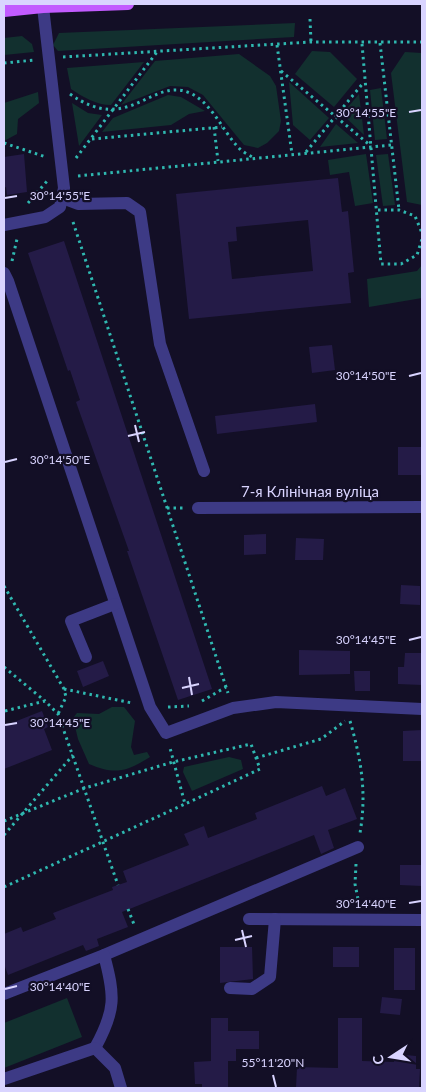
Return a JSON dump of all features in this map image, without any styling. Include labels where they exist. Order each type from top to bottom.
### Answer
[{"type":"main road","points":[[4,11],[43,7],[128,4]]},
{"type":"street","points":[[4,225],[44,217],[60,207],[64,188],[67,161],[43,7]]},
{"type":"street","points":[[62,198],[78,204],[127,203],[140,212],[160,344],[204,471]]},
{"type":"street","points":[[4,273],[150,707],[166,733],[233,708],[276,702],[422,709]]},
{"type":"street","name":"7-я Клінічная вуліца","points":[[198,508],[422,507]]},
{"type":"street","points":[[86,657],[71,621],[116,604]]},
{"type":"street","points":[[4,994],[104,955],[358,847]]},
{"type":"street","points":[[249,919],[422,920]]},
{"type":"street","points":[[230,988],[252,989],[270,977],[275,919]]},
{"type":"street","points":[[4,1079],[95,1048],[109,1022],[112,988],[104,955]]},
{"type":"street","points":[[95,1048],[115,1068],[121,1088]]},
{"type":"path","points":[[310,19],[311,42]]},
{"type":"path","points":[[4,63],[50,58],[311,42],[362,44],[422,42]]},
{"type":"path","points":[[380,43],[399,210]]},
{"type":"path","points":[[362,44],[364,81],[378,210],[381,264],[401,264],[417,255],[422,239]]},
{"type":"path","points":[[277,45],[292,154]]},
{"type":"path","points":[[21,204],[30,203],[67,161],[92,139],[158,52]]},
{"type":"path","points":[[281,71],[371,146]]},
{"type":"path","points":[[306,153],[364,81]]},
{"type":"path","points":[[67,92],[81,102],[103,110],[114,111],[138,104],[157,94],[173,90],[189,92],[207,105],[239,148],[254,158]]},
{"type":"path","points":[[214,127],[218,162]]},
{"type":"path","points":[[92,139],[223,127]]},
{"type":"path","points":[[4,143],[67,161]]},
{"type":"path","points":[[75,176],[391,145]]},
{"type":"path","points":[[378,210],[399,210],[415,216],[422,233]]},
{"type":"path","points":[[73,222],[233,708]]},
{"type":"path","points":[[4,586],[64,689],[66,697],[58,714]]},
{"type":"path","points":[[4,667],[58,714],[118,885]]},
{"type":"path","points":[[201,701],[226,687]]},
{"type":"path","points":[[64,689],[150,707],[193,706]]},
{"type":"path","points":[[5,710],[45,701]]},
{"type":"path","points":[[256,758],[321,739],[349,718],[362,764],[362,819],[355,884],[362,919]]},
{"type":"path","points":[[4,821],[85,788],[173,762],[251,744],[260,769],[4,887]]},
{"type":"path","points":[[4,835],[73,755]]},
{"type":"path","points":[[172,757],[185,804]]},
{"type":"green space","points":[[295,23],[294,37],[58,51],[53,45],[59,33]]},
{"type":"green space","points":[[22,36],[32,44],[34,52],[4,55],[4,38]]},
{"type":"green space","points":[[312,51],[330,52],[357,79],[334,107],[295,74]]},
{"type":"green space","points":[[405,52],[422,53],[422,205],[407,202],[391,73]]},
{"type":"green space","points":[[239,54],[270,76],[276,86],[281,121],[279,131],[267,143],[258,148],[244,145],[203,95],[188,87],[170,86],[121,105],[155,61]]},
{"type":"green space","points":[[144,62],[111,105],[105,105],[85,98],[71,89],[67,68]]},
{"type":"green space","points":[[289,82],[329,118],[310,140],[293,125]]},
{"type":"green space","points":[[381,88],[387,139],[375,140],[370,90]]},
{"type":"green space","points":[[38,92],[39,103],[18,119],[17,134],[4,141],[4,103]]},
{"type":"green space","points":[[359,94],[364,135],[342,114]]},
{"type":"green space","points":[[168,95],[181,97],[205,111],[189,114],[171,125],[102,132],[113,118]]},
{"type":"green space","points":[[72,103],[88,113],[102,115],[79,146]]},
{"type":"green space","points":[[336,124],[358,143],[320,147]]},
{"type":"green space","points":[[366,154],[373,203],[355,206],[349,172],[330,175],[328,160]]},
{"type":"green space","points":[[388,154],[395,205],[383,206],[376,155]]},
{"type":"green space","points":[[422,265],[422,298],[369,307],[367,279],[417,271]]},
{"type":"green space","points":[[112,707],[124,707],[135,721],[131,747],[134,755],[147,752],[150,757],[127,769],[113,771],[89,764],[78,739],[73,718],[77,713],[99,714]]},
{"type":"green space","points":[[229,757],[241,760],[243,769],[192,791],[183,772],[184,767]]},
{"type":"green space","points":[[67,998],[82,1037],[4,1068],[4,1023]]},
{"type":"building","points":[[24,154],[27,192],[7,195],[6,187],[4,188],[4,157]]},
{"type":"building","points":[[338,178],[342,212],[348,211],[354,272],[348,273],[351,303],[189,319],[176,194]],"holes":[[[308,220],[313,271],[232,279],[228,242],[237,241],[236,227]]]},
{"type":"building","points":[[64,241],[212,689],[178,700],[127,551],[129,551],[76,402],[80,400],[70,370],[68,371],[28,253]]},
{"type":"building","points":[[332,345],[335,370],[312,373],[309,347]]},
{"type":"building","points":[[315,404],[317,422],[217,434],[215,416]]},
{"type":"building","points":[[398,447],[422,447],[422,475],[398,475]]},
{"type":"building","points":[[266,534],[266,554],[244,555],[244,535]]},
{"type":"building","points":[[296,538],[324,539],[323,560],[295,560]]},
{"type":"building","points":[[401,585],[420,586],[420,605],[400,604]]},
{"type":"building","points":[[299,650],[350,651],[350,674],[299,675]]},
{"type":"building","points":[[405,653],[422,653],[422,685],[398,684],[398,667],[404,667]]},
{"type":"building","points":[[103,661],[109,676],[83,687],[77,671]]},
{"type":"building","points":[[354,671],[370,671],[370,691],[355,691]]},
{"type":"building","points":[[42,711],[48,727],[44,729],[52,750],[4,769],[4,726]]},
{"type":"building","points":[[422,730],[422,761],[403,761],[403,731]]},
{"type":"building","points":[[322,786],[326,796],[345,788],[357,819],[328,830],[334,848],[321,854],[314,835],[122,912],[128,927],[97,939],[99,946],[86,951],[83,945],[8,975],[4,964],[4,934],[21,927],[23,932],[56,919],[53,913],[113,890],[112,887],[127,882],[123,871],[189,845],[184,834],[204,826],[208,838],[257,819],[255,813]]},
{"type":"building","points":[[400,865],[422,865],[422,886],[400,885]]},
{"type":"building","points":[[220,947],[252,947],[253,979],[220,983]]},
{"type":"building","points":[[333,947],[359,947],[359,967],[333,967]]},
{"type":"building","points":[[394,948],[415,948],[415,990],[394,990]]},
{"type":"building","points":[[382,997],[402,999],[400,1015],[380,1013]]},
{"type":"building","points":[[211,1018],[228,1018],[228,1031],[259,1031],[259,1049],[236,1049],[236,1061],[228,1061],[228,1088],[202,1088],[202,1084],[195,1084],[194,1062],[211,1061]]},
{"type":"building","points":[[338,1018],[362,1018],[362,1061],[394,1062],[395,1054],[416,1056],[416,1069],[420,1069],[419,1088],[296,1088],[297,1067],[338,1068]]}]
